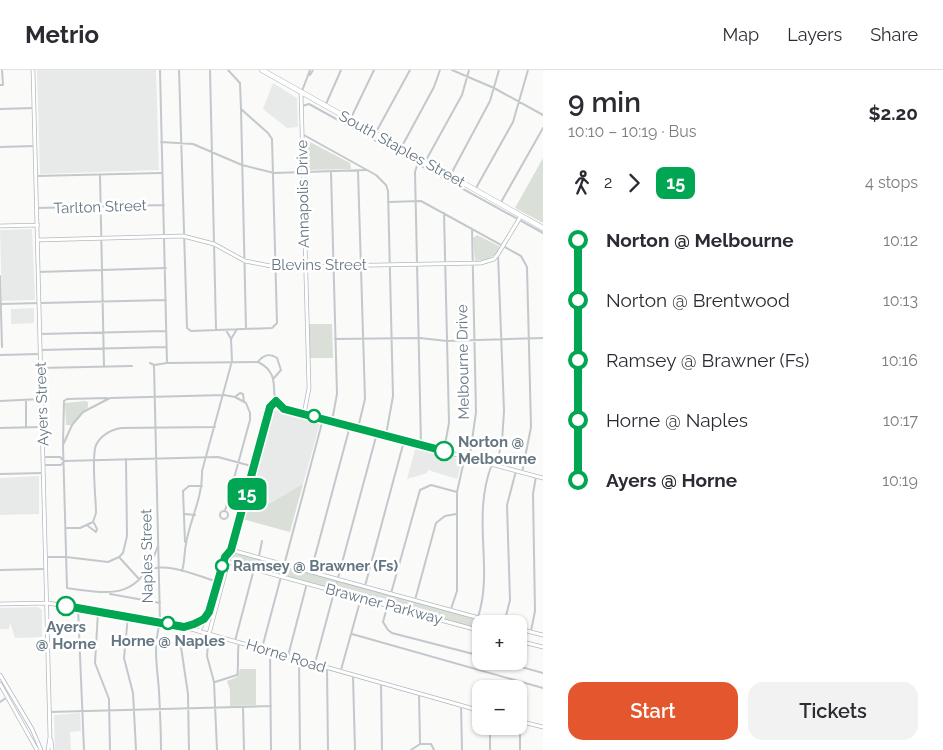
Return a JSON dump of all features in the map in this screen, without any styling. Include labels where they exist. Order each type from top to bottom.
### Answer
[{"type":"main road","name":"South Staples Street","points":[[262,70],[543,228]]},
{"type":"street","points":[[1,85],[2,70]]},
{"type":"street","name":"Ayers Street","points":[[33,70],[40,368],[47,557],[50,737],[52,750]]},
{"type":"street","points":[[160,70],[167,363]]},
{"type":"street","points":[[179,70],[187,328],[192,331],[246,329],[275,326],[277,323],[272,138],[268,132],[241,109]]},
{"type":"street","points":[[210,70],[216,329]]},
{"type":"street","points":[[228,70],[240,84],[246,329]]},
{"type":"street","points":[[301,93],[311,70]]},
{"type":"street","points":[[325,106],[341,70]]},
{"type":"street","points":[[350,120],[374,70]]},
{"type":"street","points":[[375,134],[410,70]]},
{"type":"street","points":[[401,148],[434,86],[440,70]]},
{"type":"street","points":[[452,70],[494,88],[543,115]]},
{"type":"street","points":[[425,162],[462,95],[469,70]]},
{"type":"street","points":[[450,176],[490,101],[499,70]]},
{"type":"street","points":[[475,190],[513,122],[528,70]]},
{"type":"street","name":"Annapolis Drive","points":[[301,93],[308,388],[304,414]]},
{"type":"street","points":[[301,106],[309,104],[543,234]]},
{"type":"street","points":[[0,109],[34,108]]},
{"type":"street","points":[[500,204],[543,128]]},
{"type":"street","points":[[302,134],[376,175],[386,185],[388,202],[392,396],[386,436]]},
{"type":"street","points":[[161,142],[180,142],[212,150],[242,165],[274,173],[366,170]]},
{"type":"street","points":[[0,146],[36,146]]},
{"type":"street","points":[[419,159],[417,164],[416,202],[422,445]]},
{"type":"street","points":[[358,171],[365,399],[358,428]]},
{"type":"street","points":[[331,172],[336,394],[332,421]]},
{"type":"street","points":[[36,176],[100,176],[162,173]]},
{"type":"street","points":[[100,176],[104,367]]},
{"type":"street","points":[[388,202],[421,201],[521,256],[527,267],[531,428],[522,473]]},
{"type":"street","name":"Tarlton Street","points":[[37,208],[164,205]]},
{"type":"street","points":[[444,213],[449,423],[444,451]]},
{"type":"street","name":"Blevins Street","points":[[38,240],[183,236],[214,244],[245,261],[276,267],[473,263],[488,261],[498,254],[522,216]]},
{"type":"street","name":"Tarlton Street","points":[[0,226],[38,225]]},
{"type":"street","name":"Melbourne Drive","points":[[451,610],[457,590],[456,492],[464,461],[468,458],[473,442],[476,412],[472,229]]},
{"type":"street","points":[[479,615],[484,590],[482,500],[494,465],[504,426],[498,254]]},
{"type":"street","points":[[38,272],[166,268]]},
{"type":"street","points":[[0,276],[2,347]]},
{"type":"street","points":[[1,304],[166,300]]},
{"type":"street","points":[[231,340],[236,329]]},
{"type":"street","points":[[186,544],[202,486],[202,471],[232,362],[231,340],[226,330]]},
{"type":"street","points":[[40,334],[166,331]]},
{"type":"street","points":[[335,339],[420,338],[474,341],[543,338]]},
{"type":"street","points":[[0,355],[166,347]]},
{"type":"street","points":[[150,363],[154,366],[167,363],[258,362],[270,354],[280,362],[281,370],[274,378]]},
{"type":"street","points":[[258,362],[274,378],[276,401],[284,409],[543,478]]},
{"type":"street","points":[[40,368],[132,366]]},
{"type":"street","name":"Naples Street","points":[[154,366],[160,603],[160,622],[156,639],[155,665],[160,709],[161,750]]},
{"type":"street","points":[[225,511],[250,420],[243,394],[240,393],[235,397]]},
{"type":"street","points":[[160,603],[67,588],[64,402],[67,399],[224,395],[235,397],[244,402]]},
{"type":"street","points":[[64,445],[72,426],[83,412],[110,398]]},
{"type":"street","points":[[0,401],[41,399]]},
{"type":"street","points":[[26,400],[26,428]]},
{"type":"street","points":[[199,631],[210,609],[228,562],[270,407],[276,401]]},
{"type":"street","points":[[262,648],[324,419]]},
{"type":"street","points":[[311,572],[350,426]]},
{"type":"street","points":[[0,428],[42,427]]},
{"type":"street","points":[[66,528],[88,526],[93,522],[96,513],[96,446],[109,432],[122,428],[214,427]]},
{"type":"street","points":[[314,664],[377,433]]},
{"type":"street","points":[[364,587],[404,441]]},
{"type":"street","points":[[43,465],[61,465],[64,461],[95,459],[206,456],[218,457],[255,467]]},
{"type":"street","points":[[43,457],[60,457],[64,461]]},
{"type":"street","points":[[47,557],[66,557],[102,562],[119,557],[127,545],[126,459]]},
{"type":"street","points":[[505,615],[510,600],[507,505],[516,471]]},
{"type":"street","points":[[0,474],[44,473]]},
{"type":"street","points":[[531,632],[536,611],[533,494],[536,476]]},
{"type":"street","points":[[456,492],[431,485],[420,490],[383,617],[385,626],[392,633],[472,654]]},
{"type":"street","points":[[182,571],[186,558],[183,491],[185,487],[202,486]]},
{"type":"street","points":[[185,514],[195,515]]},
{"type":"street","points":[[415,600],[436,523],[445,516],[456,514]]},
{"type":"street","points":[[88,526],[94,532],[97,531],[93,522]]},
{"type":"street","points":[[258,558],[262,541]]},
{"type":"street","points":[[108,594],[119,591],[139,580],[148,570],[158,546]]},
{"type":"street","points":[[217,750],[214,682],[207,656],[209,634],[225,557],[231,550]]},
{"type":"street","name":"Brawner Parkway","points":[[231,550],[472,616]]},
{"type":"street","points":[[119,557],[139,580]]},
{"type":"street","points":[[225,557],[228,562]]},
{"type":"street","name":"Brawner Parkway","points":[[228,562],[472,629]]},
{"type":"street","points":[[148,570],[159,567],[182,571],[220,583]]},
{"type":"street","points":[[214,682],[237,675],[237,641],[254,569]]},
{"type":"street","points":[[0,570],[47,570]]},
{"type":"street","points":[[288,656],[307,583]]},
{"type":"street","points":[[341,672],[361,598]]},
{"type":"street","name":"Horne Road","points":[[0,604],[48,603],[184,627],[472,708]]},
{"type":"street","points":[[78,608],[84,750]]},
{"type":"street","points":[[98,612],[95,663],[97,673],[109,699],[110,750]]},
{"type":"street","points":[[128,616],[124,658],[133,692],[136,750]]},
{"type":"street","points":[[189,750],[189,708],[181,647],[184,627],[204,619]]},
{"type":"street","points":[[527,631],[543,635]]},
{"type":"street","points":[[352,634],[543,688]]},
{"type":"street","points":[[527,643],[543,648]]},
{"type":"street","points":[[270,652],[271,750]]},
{"type":"street","points":[[299,660],[300,750]]},
{"type":"street","points":[[327,668],[328,750]]},
{"type":"street","points":[[527,669],[543,673]]},
{"type":"street","points":[[0,676],[32,729],[40,749]]},
{"type":"street","points":[[353,676],[355,750]]},
{"type":"street","points":[[381,683],[382,750]]},
{"type":"street","points":[[0,684],[40,749]]},
{"type":"street","points":[[419,693],[420,744]]},
{"type":"street","points":[[0,702],[12,694]]},
{"type":"street","points":[[461,705],[462,750]]},
{"type":"street","points":[[50,712],[271,706]]},
{"type":"street","points":[[243,707],[244,750]]},
{"type":"street","points":[[527,723],[543,727]]},
{"type":"street","points":[[490,735],[490,750]]},
{"type":"street","points":[[519,735],[520,750]]},
{"type":"street","name":"Ayers Street","points":[[48,748],[50,737]]},
{"type":"street","points":[[411,750],[420,744],[431,744],[434,750]]},
{"type":"street","points":[[40,749],[48,748]]},
{"type":"shaded area","points":[[37,70],[156,70],[159,170],[40,174]]},
{"type":"shaded area","points":[[273,83],[297,98],[298,127],[287,128],[263,109]]},
{"type":"shaded area","points":[[308,141],[350,163],[351,169],[306,170],[303,145]]},
{"type":"shaded area","points":[[543,158],[543,223],[515,208]]},
{"type":"shaded area","points":[[32,229],[35,300],[2,301],[0,230]]},
{"type":"shaded area","points":[[477,235],[499,246],[498,253],[486,260],[475,261],[473,238]]},
{"type":"shaded area","points":[[34,308],[34,323],[11,324],[11,309]]},
{"type":"shaded area","points":[[308,324],[332,324],[333,358],[309,358]]},
{"type":"shaded area","points":[[88,402],[88,407],[72,425],[66,425],[65,403]]},
{"type":"shaded area","points":[[273,409],[320,423],[303,484],[265,505],[248,500]]},
{"type":"shaded area","points":[[416,447],[460,459],[462,462],[457,479],[428,470],[427,473],[407,479]]},
{"type":"shaded area","points":[[39,476],[39,514],[0,515],[0,478]]},
{"type":"shaded area","points":[[303,484],[290,532],[242,519],[248,500],[266,505]]},
{"type":"shaded area","points":[[235,553],[472,617],[472,628],[232,562],[232,555]]},
{"type":"shaded area","points":[[38,607],[42,610],[42,637],[15,638],[10,622],[9,629],[0,629],[0,608]]},
{"type":"shaded area","points":[[240,669],[256,669],[256,705],[230,706],[230,690],[227,681],[237,677]]},
{"type":"shaded area","points":[[80,713],[81,731],[70,732],[71,750],[55,750],[54,715]]},
{"type":"bus line","name":"15","points":[[66,606],[184,627],[204,619],[209,612],[226,554],[231,550],[270,407],[276,401],[284,409],[444,451]]},
{"type":"place","name":"Norton @ Melbourne","points":[[444,451]]},
{"type":"place","name":"Ramsey @ Brawner (Fs)","points":[[222,566]]},
{"type":"place","name":"Ayers @ Horne","points":[[66,606]]},
{"type":"place","name":"Horne @ Naples","points":[[168,623]]}]
